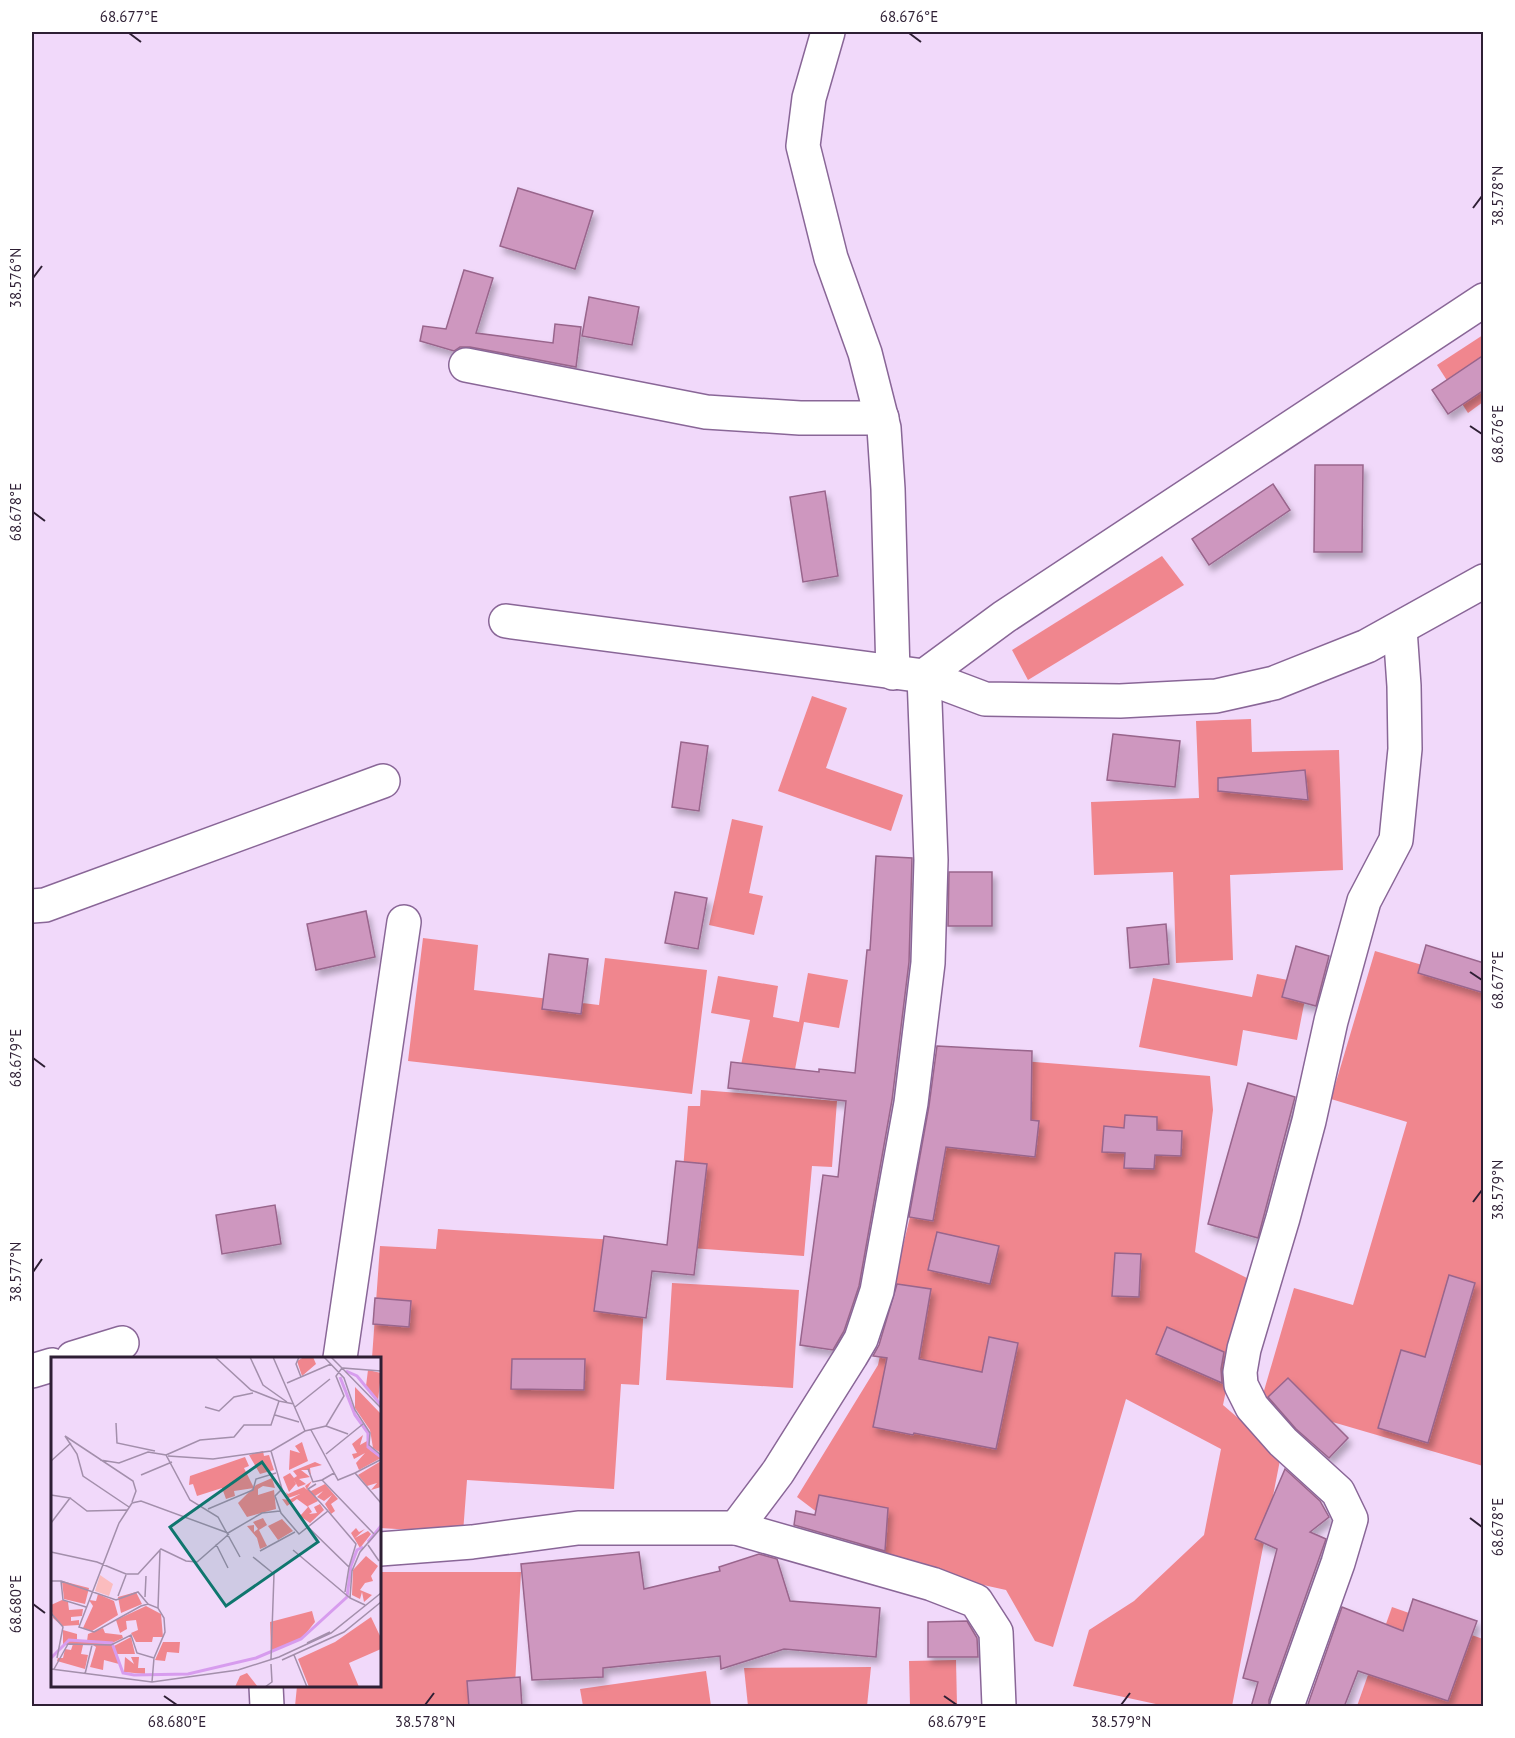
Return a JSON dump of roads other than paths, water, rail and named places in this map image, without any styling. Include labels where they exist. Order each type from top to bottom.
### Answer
[{"type":"lane","points":[[736,1528],[778,1472],[861,1339],[877,1291],[911,1103],[928,963],[931,860],[908,675],[882,418],[866,353],[831,258],[803,146],[809,98],[828,32]]},
{"type":"lane","points":[[908,675],[1004,617],[1484,300]]},
{"type":"lane","points":[[466,366],[706,412],[800,418],[882,418]]},
{"type":"lane","points":[[506,621],[908,675],[985,699],[1120,701],[1216,696],[1274,683],[1367,646],[1484,581]]},
{"type":"lane","points":[[1287,1707],[1338,1563],[1351,1519],[1338,1492],[1283,1442],[1252,1407],[1241,1386],[1240,1372],[1244,1349],[1297,1164],[1331,1021],[1364,901],[1396,840],[1405,749],[1400,629]]},
{"type":"lane","points":[[32,906],[45,905],[383,781]]},
{"type":"lane","points":[[340,1357],[404,922]]},
{"type":"lane","points":[[79,1357],[122,1343]]},
{"type":"lane","points":[[32,1371],[51,1365]]},
{"type":"lane","points":[[381,1549],[472,1542],[578,1528],[736,1528],[932,1584],[976,1601],[996,1632],[999,1707]]},
{"type":"lane","points":[[266,1687],[267,1707]]}]
